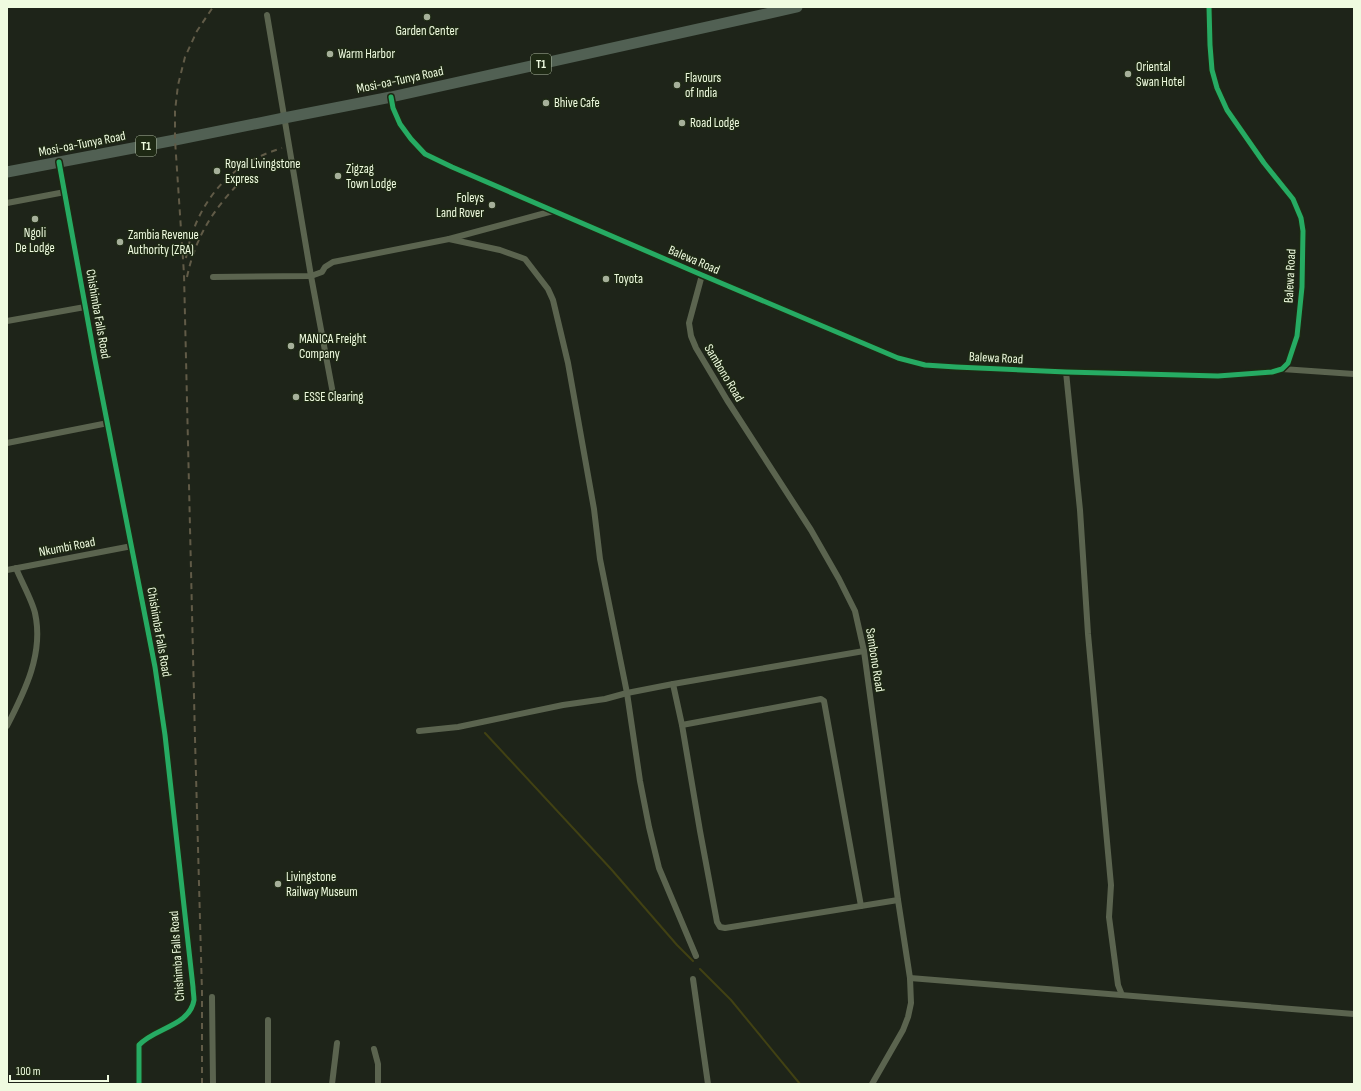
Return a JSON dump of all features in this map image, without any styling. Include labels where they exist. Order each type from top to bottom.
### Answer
[{"type":"highway","name":"Mosi-oa-Tunya Road","points":[[7,172],[391,97],[797,7]]},
{"type":"street","name":"Balewa Road","points":[[391,97],[393,108],[400,124],[425,154],[553,211],[898,358],[925,365],[1066,372],[1218,376],[1262,374],[1282,369],[1288,363],[1297,336],[1302,287],[1302,218],[1293,199],[1227,110],[1217,88],[1212,70],[1209,7]]},
{"type":"street","points":[[267,15],[311,276],[334,399]]},
{"type":"street","name":"Chishimba Falls Road","points":[[59,162],[85,307],[155,666],[165,735],[183,889],[194,1000],[191,1010],[184,1017],[144,1039],[139,1045],[139,1084]]},
{"type":"street","points":[[7,203],[65,192]]},
{"type":"street","points":[[213,277],[311,276],[322,272],[325,267],[333,262],[449,239],[553,211]]},
{"type":"street","points":[[449,239],[500,250],[525,259],[548,289],[553,300],[568,363],[594,510],[600,559],[627,693],[640,781],[655,854],[696,956]]},
{"type":"street","name":"Sambono Road","points":[[702,275],[690,323],[691,336],[696,348],[727,400],[811,530],[840,579],[855,611],[864,651],[910,978],[911,1003],[903,1030],[872,1084]]},
{"type":"street","points":[[7,321],[85,307]]},
{"type":"street","points":[[1282,369],[1354,374]]},
{"type":"street","points":[[1066,372],[1080,510],[1089,642],[1112,885],[1108,917],[1118,985],[1122,995]]},
{"type":"street","points":[[7,443],[108,423]]},
{"type":"street","name":"Nkumbi Road","points":[[7,570],[132,546]]},
{"type":"street","points":[[7,726],[28,680],[37,649],[38,634],[35,612],[16,568]]},
{"type":"street","points":[[419,731],[458,727],[563,705],[605,699],[673,684],[864,651]]},
{"type":"street","points":[[673,684],[682,725],[701,839],[717,922],[720,927],[725,928],[898,900]]},
{"type":"street","points":[[682,725],[822,699],[824,701],[861,906]]},
{"type":"street","points":[[910,978],[1354,1014]]},
{"type":"street","points":[[693,979],[708,1084]]},
{"type":"street","points":[[212,997],[213,1084]]},
{"type":"street","points":[[268,1020],[268,1084]]},
{"type":"street","points":[[332,1084],[337,1043]]},
{"type":"street","points":[[374,1050],[378,1064],[378,1084]]},
{"type":"waterway","points":[[485,733],[611,869],[677,945],[693,961]]},
{"type":"waterway","points":[[700,969],[731,1000],[800,1084]]},
{"type":"railway","points":[[202,1084],[202,992],[184,274],[175,140],[175,111],[178,85],[185,57],[197,31],[213,7]]},
{"type":"railway","points":[[186,258],[193,230],[199,216],[215,191],[236,171],[264,154],[282,148]]},
{"type":"railway","points":[[187,277],[195,248],[201,235],[215,211],[244,178]]},
{"type":"cycle path","points":[[391,97],[393,108],[400,124],[425,154],[702,275],[898,358],[925,365],[1066,372],[1218,376],[1272,372],[1282,369],[1288,363],[1297,336],[1302,287],[1303,231],[1301,218],[1293,199],[1264,163],[1227,110],[1217,88],[1212,70],[1209,7]]},
{"type":"cycle path","points":[[59,162],[95,360],[155,667],[165,735],[193,987],[194,1000],[191,1009],[186,1016],[171,1026],[153,1034],[139,1045],[139,1084]]},
{"type":"place","name":"Garden Center","points":[[427,17]]},
{"type":"place","name":"Warm Harbor","points":[[330,54]]},
{"type":"place","name":"Oriental Swan Hotel","points":[[1128,74]]},
{"type":"place","name":"Flavours of India","points":[[677,85]]},
{"type":"place","name":"Bhive Cafe","points":[[546,103]]},
{"type":"place","name":"Road Lodge","points":[[682,123]]},
{"type":"place","name":"Royal Livingstone Express","points":[[217,171]]},
{"type":"place","name":"Zigzag Town Lodge","points":[[338,176]]},
{"type":"place","name":"Foleys Land Rover","points":[[492,205]]},
{"type":"place","name":"Ngoli De Lodge","points":[[35,219]]},
{"type":"place","name":"Zambia Revenue Authority (ZRA)","points":[[120,242]]},
{"type":"place","name":"Toyota","points":[[606,279]]},
{"type":"place","name":"MANICA Freight Company","points":[[291,346]]},
{"type":"place","name":"ESSE Clearing","points":[[296,397]]},
{"type":"place","name":"Livingstone Railway Museum","points":[[278,884]]}]
